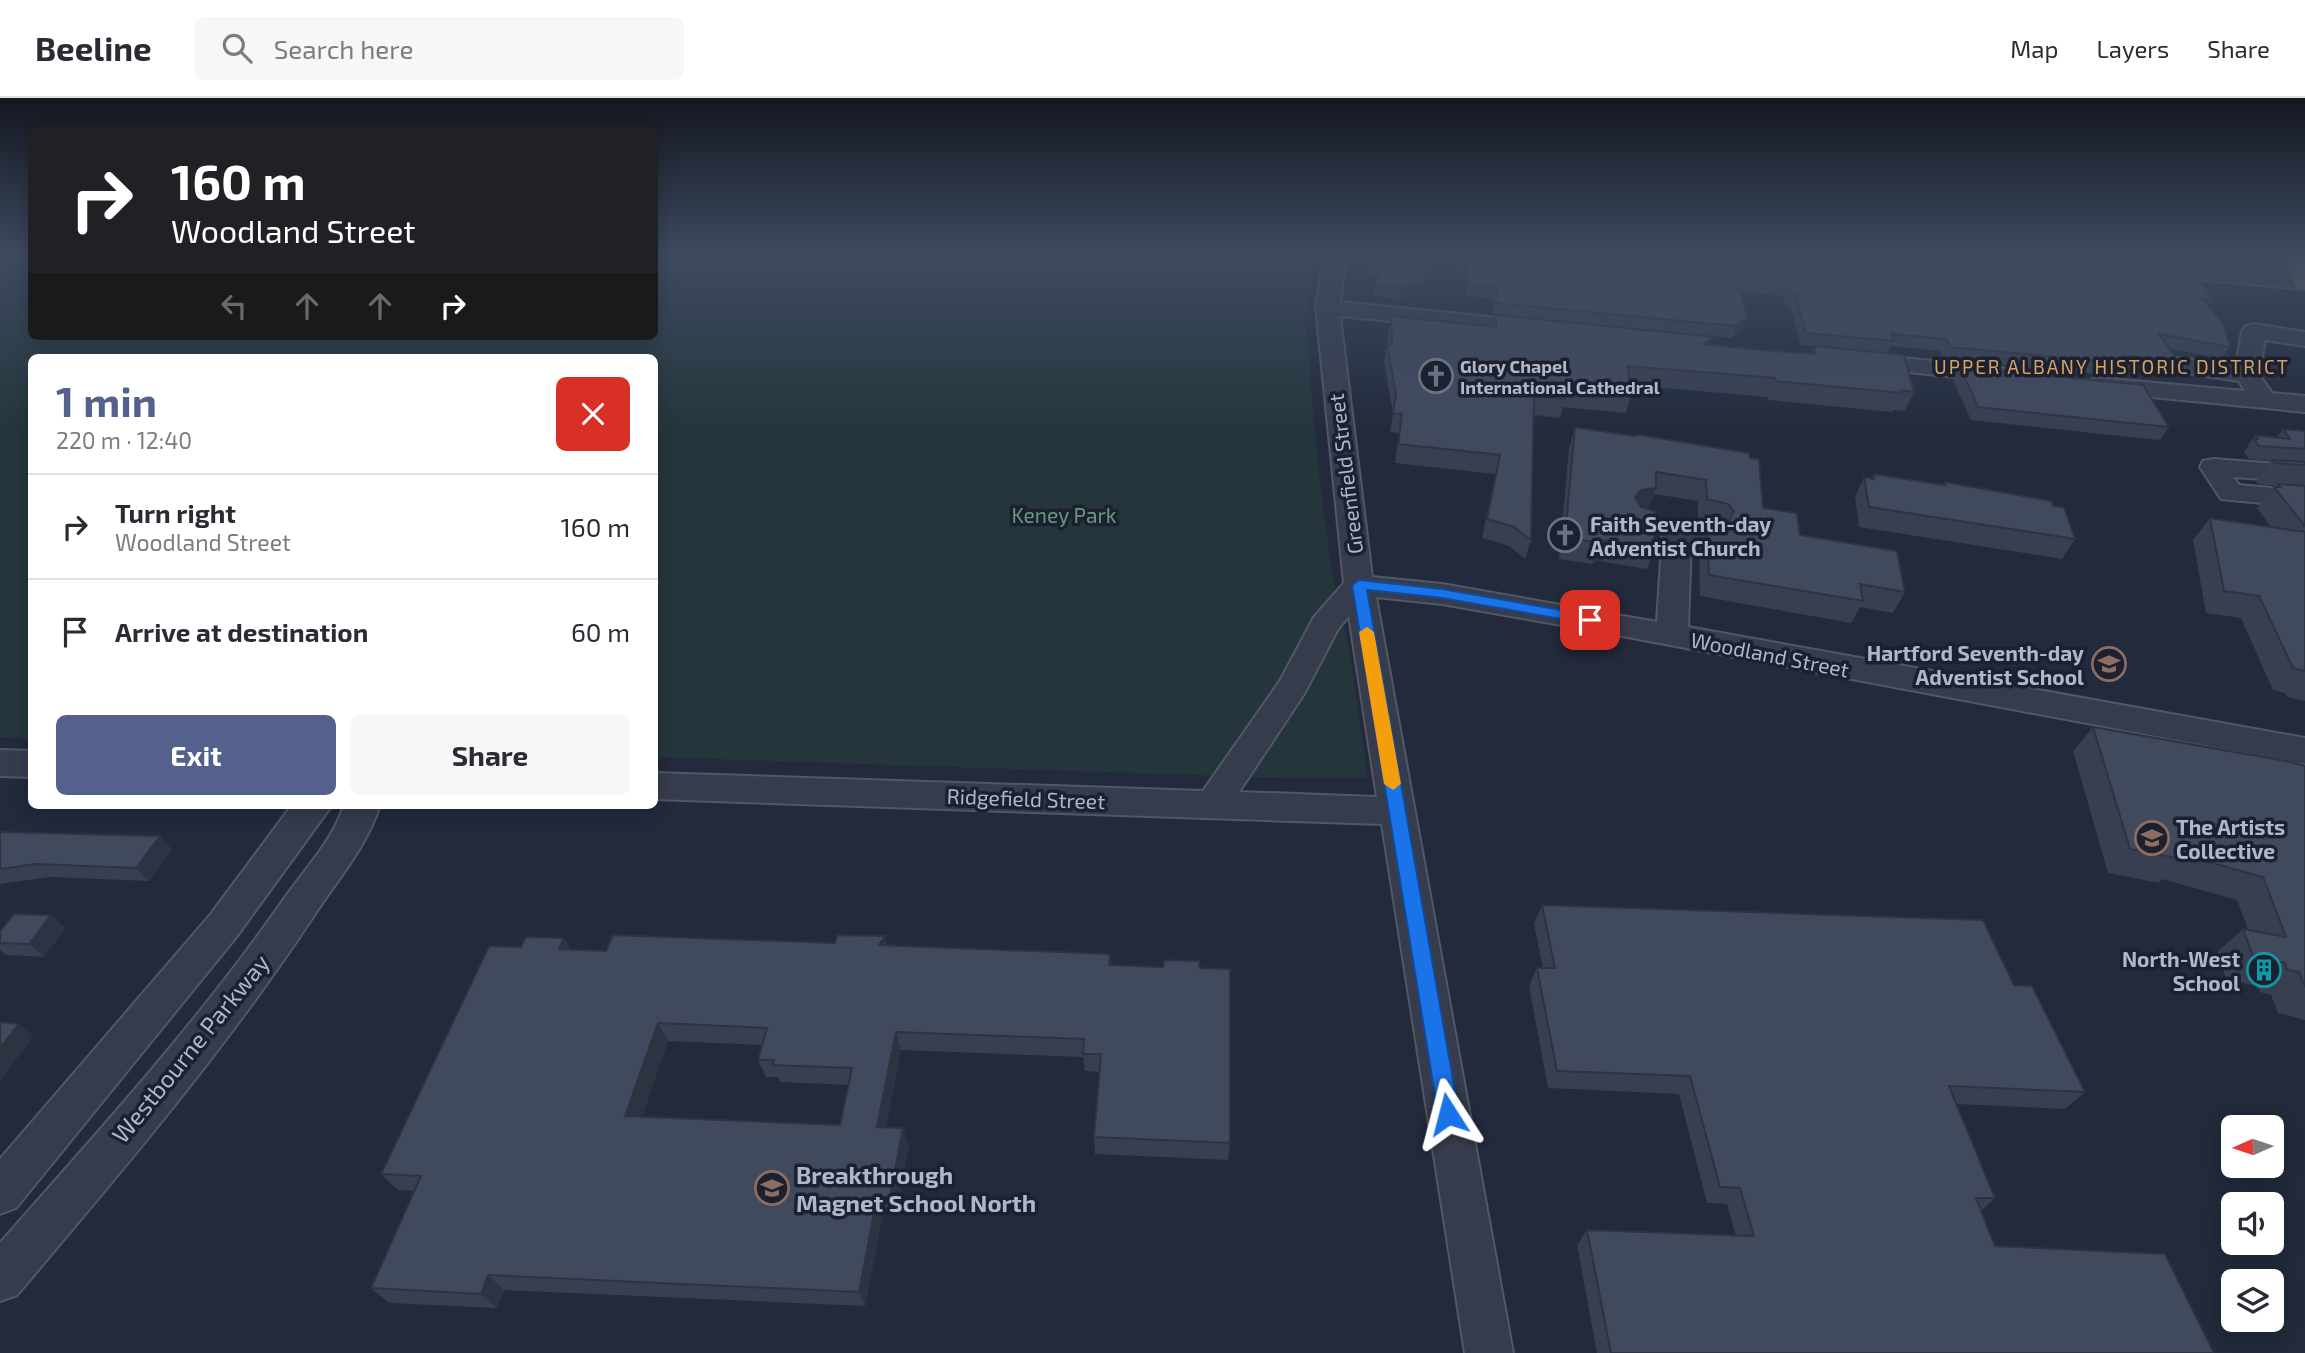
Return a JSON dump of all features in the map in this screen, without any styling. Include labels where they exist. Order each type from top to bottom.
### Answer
[{"type":"street","name":"Greenfield Street","points":[[1329,315],[1359,585],[1489,1353]]},
{"type":"street","points":[[1394,315],[1559,331]]},
{"type":"street","points":[[2264,400],[2247,375],[2254,331],[2305,339]]},
{"type":"street","points":[[1837,359],[2031,378]]},
{"type":"street","points":[[2179,365],[2247,375]]},
{"type":"street","points":[[2072,382],[2305,404]]},
{"type":"street","points":[[2305,474],[2213,467],[2231,494],[2305,499]]},
{"type":"street","points":[[1672,635],[1666,526],[1709,534]]},
{"type":"street","points":[[1212,805],[1293,686],[1325,624],[1359,585]]},
{"type":"street","name":"Woodland Street","points":[[1359,585],[1442,594],[2305,751]]},
{"type":"street","points":[[0,763],[28,764]]},
{"type":"street","name":"Ridgefield Street","points":[[658,786],[1397,811]]},
{"type":"street","points":[[0,1192],[125,1049],[241,904],[298,821],[310,809]]},
{"type":"street","name":"Westbourne Parkway","points":[[8,1258],[231,1002],[302,905],[354,825],[360,809]]},
{"type":"green space","name":"Keney Park","points":[[0,315],[28,315],[28,340],[658,340],[658,315],[1306,315],[1319,473],[1332,575],[1349,648],[1368,778],[1251,777],[658,757],[658,354],[28,354],[28,738],[0,737]]},
{"type":"building","points":[[1496,315],[1714,337],[1704,344],[1760,350],[1816,354],[1814,346],[1904,355],[1914,392],[1628,366],[1631,394],[1565,388],[1565,399],[1534,396],[1531,540],[1514,527],[1487,519],[1500,455],[1398,444],[1402,414],[1393,413],[1396,395],[1387,343],[1392,345],[1391,316],[1496,327]]},
{"type":"building","points":[[1616,315],[1746,315],[1747,317],[1735,326]]},
{"type":"building","points":[[1801,315],[2216,315],[2224,325],[2230,347],[2159,334],[2177,360],[2124,356],[2130,364],[1950,347],[1946,339],[1891,334],[1894,341],[1806,333]]},
{"type":"building","points":[[1960,367],[2143,385],[2169,427],[1978,407]]},
{"type":"building","points":[[1575,427],[1749,453],[1750,458],[1759,459],[1763,508],[1797,513],[1800,535],[1897,551],[1905,592],[1860,584],[1863,601],[1709,575],[1707,523],[1729,521],[1734,511],[1728,504],[1707,499],[1706,480],[1656,472],[1656,488],[1641,490],[1635,497],[1641,507],[1655,511],[1654,548],[1565,537]]},
{"type":"building","points":[[2283,429],[2305,431],[2305,449],[2259,446],[2254,439],[2258,439],[2255,435],[2290,439]]},
{"type":"building","points":[[2273,460],[2305,462],[2305,465],[2275,463]]},
{"type":"building","points":[[1874,474],[1945,485],[1945,482],[2052,501],[2053,506],[2064,507],[2075,539],[1869,507],[1864,477],[1874,479]]},
{"type":"building","points":[[2278,484],[2305,486],[2305,526],[2274,487],[2280,487]]},
{"type":"building","points":[[2210,518],[2305,532],[2305,671],[2293,668],[2259,596],[2224,591]]},
{"type":"building","points":[[2093,727],[2305,766],[2305,987],[2299,972],[2287,970],[2285,963],[2253,956],[2243,929],[2286,937],[2263,877],[2180,854],[2182,859],[2130,849]]},
{"type":"building","points":[[0,832],[160,836],[136,868],[36,864],[0,869]]},
{"type":"building","points":[[1542,905],[1983,920],[2014,985],[2032,986],[2085,1092],[1949,1086],[1995,1198],[1976,1198],[1995,1246],[2165,1254],[2214,1353],[1611,1353],[1587,1230],[1754,1236],[1740,1188],[1720,1187],[1690,1076],[1557,1071],[1537,968],[1555,968]]},
{"type":"building","points":[[14,914],[51,915],[29,944],[0,943],[0,931]]},
{"type":"building","points":[[613,935],[835,943],[837,935],[885,936],[879,945],[1110,954],[1109,965],[1163,967],[1164,960],[1199,961],[1200,968],[1230,969],[1230,1143],[1094,1137],[1101,1054],[1083,1054],[1084,1039],[896,1032],[877,1127],[903,1128],[890,1197],[877,1197],[859,1292],[488,1275],[481,1294],[371,1288],[421,1176],[381,1174],[489,946],[521,947],[525,938],[529,937],[564,938],[559,949],[606,951]],"holes":[[[658,1023],[767,1028],[758,1060],[774,1060],[772,1065],[852,1068],[840,1125],[625,1116]]]},
{"type":"building","points":[[0,1022],[19,1024],[0,1048]]},
{"type":"slow traffic","points":[[1367,632],[1393,784]]},
{"type":"place","name":"Glory Chapel International Cathedral","points":[[1436,376]]},
{"type":"place","name":"Faith Seventh-day Adventist Church","points":[[1565,535]]},
{"type":"place","name":"Hartford Seventh-day Adventist School","points":[[2109,664]]},
{"type":"place","name":"The Artists Collective","points":[[2152,838]]},
{"type":"place","name":"North-West School","points":[[2264,970]]},
{"type":"place","name":"Breakthrough Magnet School North","points":[[772,1188]]},
{"type":"district","name":"UPPER ALBANY HISTORIC DISTRICT","points":[[2112,366]]},
{"type":"route","points":[[1448,1114],[1359,585],[1442,594],[1590,620]]}]
